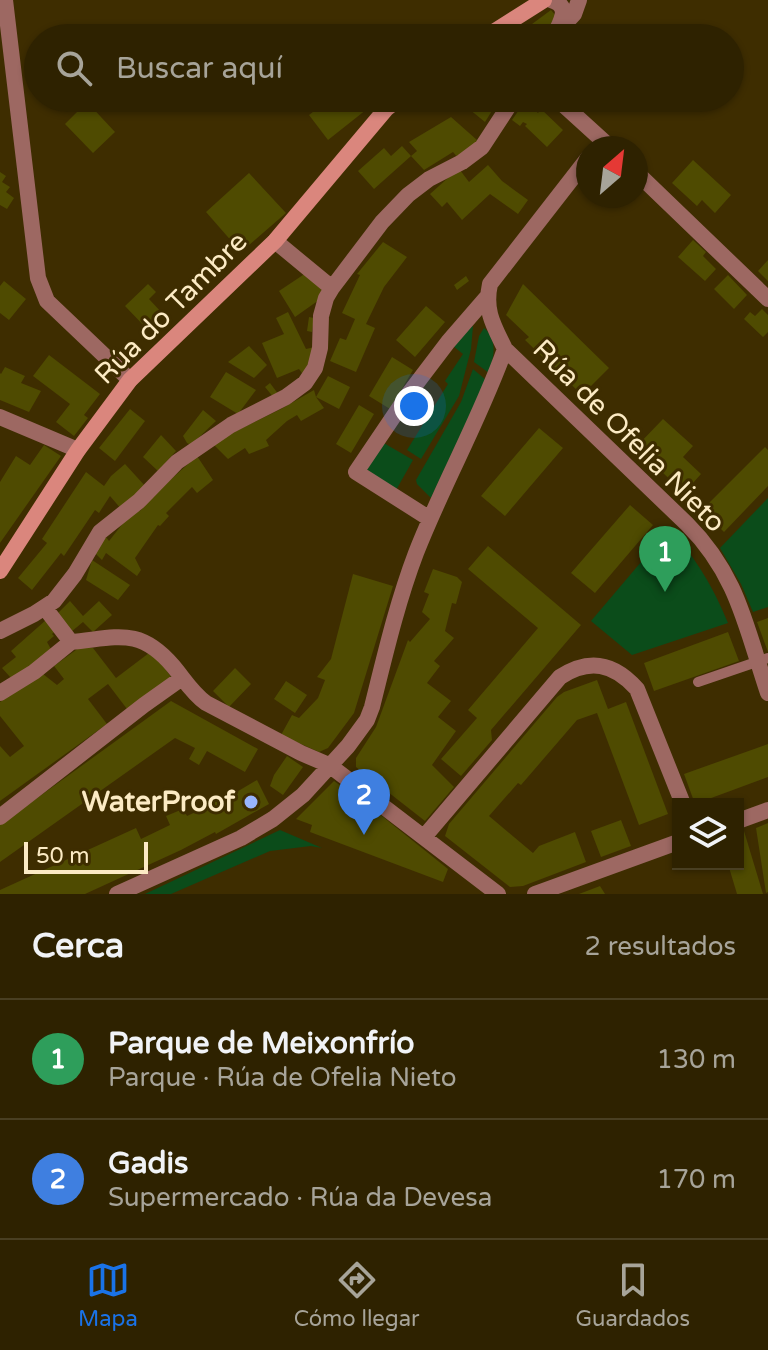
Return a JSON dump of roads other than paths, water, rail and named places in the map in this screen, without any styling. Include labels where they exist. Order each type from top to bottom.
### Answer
[{"type":"main road","points":[[506,24],[544,0]]},
{"type":"main road","name":"Rúa do Tambre","points":[[0,571],[78,450],[130,380],[275,241],[383,112]]},
{"type":"street","points":[[5,0],[38,278],[47,301],[130,380]]},
{"type":"street","points":[[551,0],[556,1],[563,10],[559,24]]},
{"type":"street","points":[[562,24],[574,5],[586,0]]},
{"type":"street","points":[[0,631],[54,601],[100,532],[128,512],[177,462],[231,425],[286,397],[311,377],[318,357],[321,316],[332,288],[382,222],[408,195],[482,147],[505,112]]},
{"type":"street","points":[[570,112],[594,136]]},
{"type":"street","points":[[117,894],[258,829],[296,801],[348,746],[367,720],[408,574],[505,349],[490,319],[487,297],[490,284],[576,173]]},
{"type":"street","points":[[648,184],[768,299]]},
{"type":"street","points":[[275,241],[332,288]]},
{"type":"street","points":[[430,519],[356,472],[419,379],[487,297]]},
{"type":"street","name":"Rúa de Ofelia Nieto","points":[[505,349],[700,538],[731,583],[763,660],[768,693]]},
{"type":"street","points":[[0,417],[78,450]]},
{"type":"street","points":[[45,608],[71,642]]},
{"type":"street","points":[[0,693],[34,672],[71,642],[121,636],[136,639],[153,646],[163,655],[196,696],[329,765],[498,894]]},
{"type":"street","points":[[424,837],[560,677],[585,665],[614,670],[628,678],[637,689],[681,798]]},
{"type":"street","points":[[0,817],[182,678]]},
{"type":"street","points":[[744,819],[768,810]]},
{"type":"street","points":[[535,894],[672,844]]},
{"type":"lane","points":[[698,682],[763,660]]},
{"type":"place","name":"Parque de Meixonfrío","points":[[665,592]]},
{"type":"place","name":"WaterProof","points":[[251,802]]},
{"type":"place","name":"Gadis","points":[[364,835]]}]
